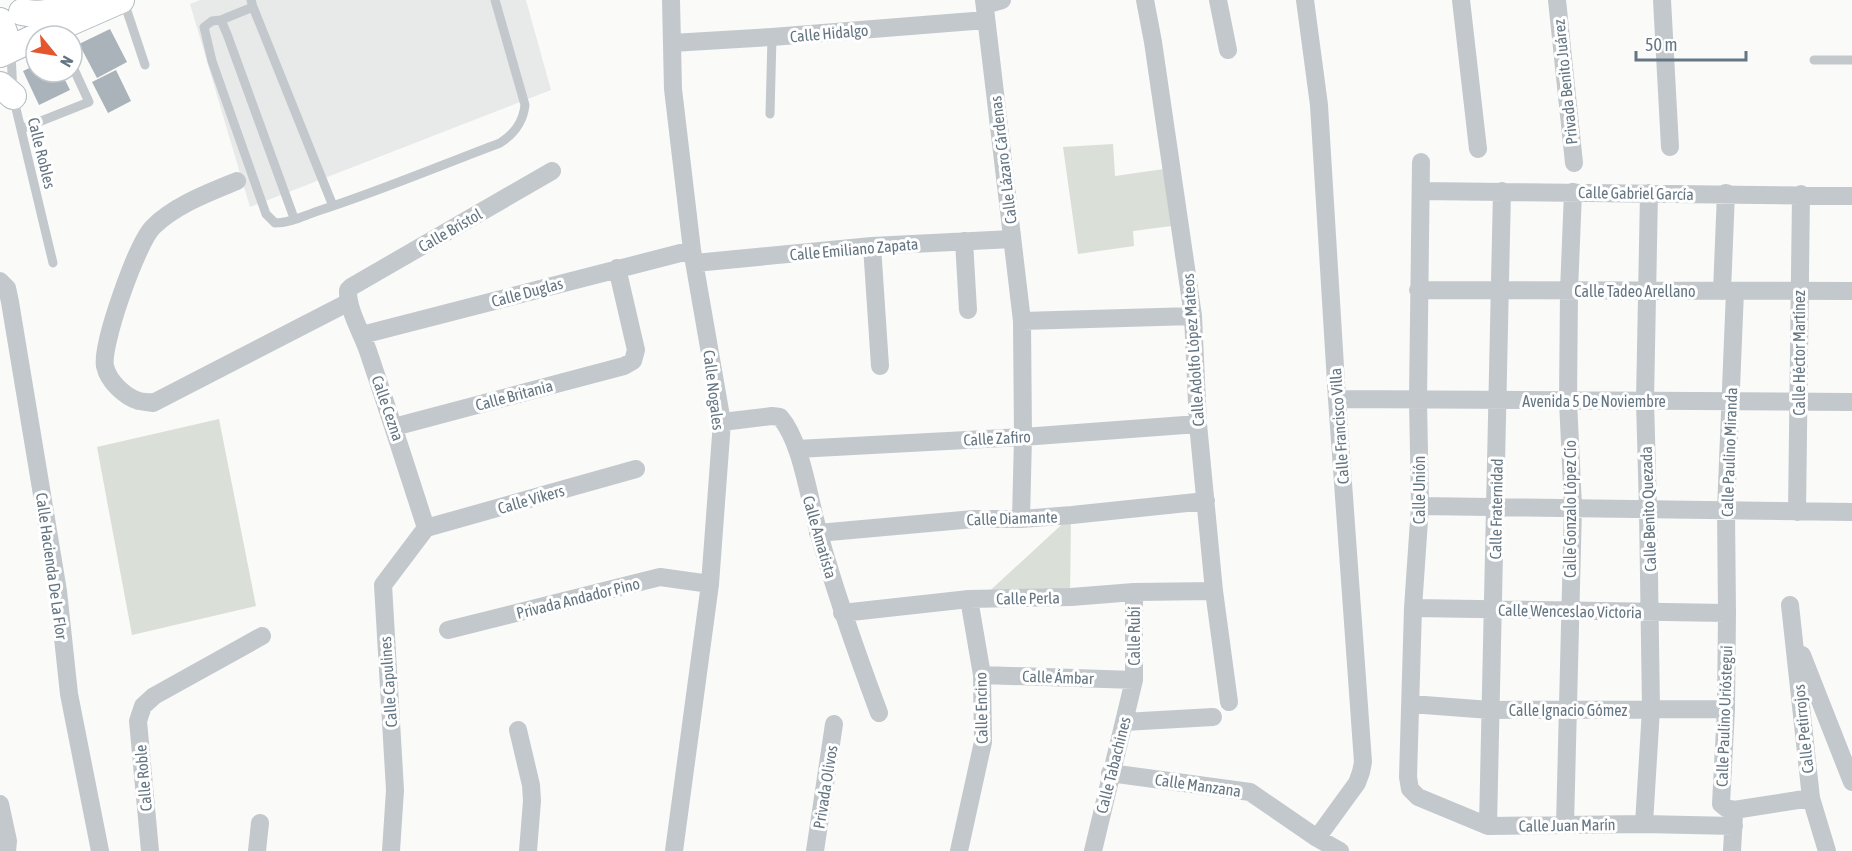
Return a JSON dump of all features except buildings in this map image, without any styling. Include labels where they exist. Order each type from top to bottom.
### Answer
[{"type":"street","points":[[57,24],[122,0]]},
{"type":"street","name":"Calle Nogales","points":[[670,0],[673,89],[694,256],[722,422],[710,584],[674,851]]},
{"type":"street","name":"Calle Adolfo López Mateos","points":[[1145,0],[1193,316],[1198,424],[1214,591],[1229,702]]},
{"type":"street","points":[[1218,0],[1228,50]]},
{"type":"street","name":"Calle Francisco Villa","points":[[1305,0],[1319,105],[1363,762],[1357,783],[1317,838]]},
{"type":"street","points":[[1461,0],[1478,149]]},
{"type":"street","name":"Privada Benito Juárez","points":[[1557,0],[1574,163]]},
{"type":"street","points":[[1662,0],[1670,147]]},
{"type":"street","name":"Calle Hidalgo","points":[[672,43],[772,37],[989,6]]},
{"type":"street","name":"Calle Lázaro Cárdenas","points":[[989,6],[1022,321],[1021,519]]},
{"type":"street","points":[[14,11],[45,15],[46,24]]},
{"type":"street","points":[[14,11],[38,24]]},
{"type":"street","name":"Calle Unión","points":[[1410,789],[1408,777],[1413,608],[1420,506],[1418,290],[1421,162]]},
{"type":"street","name":"Calle Brístol","points":[[237,180],[165,216],[150,229],[131,265],[106,348],[105,366],[113,382],[139,401],[153,402],[349,296],[351,286],[552,171]]},
{"type":"street","name":"Calle Gabriel García","points":[[1421,191],[1852,196]]},
{"type":"street","name":"Calle Fraternidad","points":[[1488,826],[1502,191]]},
{"type":"street","name":"Calle Gonzalo López Cío","points":[[1565,825],[1573,507],[1568,400],[1573,192]]},
{"type":"street","name":"Calle Benito Quezada","points":[[1644,824],[1651,709],[1645,401],[1649,193]]},
{"type":"street","name":"Calle Paulino Miranda","points":[[1726,193],[1731,401],[1726,510],[1727,613]]},
{"type":"street","name":"Calle Héctor Martínez","points":[[1797,512],[1801,194]]},
{"type":"street","name":"Calle Emiliano Zapata","points":[[694,256],[1012,239]]},
{"type":"street","points":[[964,241],[968,310]]},
{"type":"street","points":[[872,246],[880,366]]},
{"type":"street","name":"Calle Duglas","points":[[362,335],[617,268],[694,256]]},
{"type":"street","name":"Calle Britania","points":[[394,427],[624,366],[633,361],[636,350],[617,268]]},
{"type":"street","name":"Calle Hacienda De La Flor","points":[[2,282],[9,295],[58,591],[69,694],[100,851]]},
{"type":"street","name":"Calle Tadeo Arellano","points":[[1418,290],[1852,291]]},
{"type":"street","name":"Calle Cezna","points":[[349,296],[426,528]]},
{"type":"street","points":[[1022,321],[1193,316]]},
{"type":"street","name":"Avenida 5 De Noviembre","points":[[1337,399],[1852,402]]},
{"type":"street","name":"Calle Amatista","points":[[722,422],[772,416],[780,417],[786,424],[797,449],[818,533],[842,613],[879,713]]},
{"type":"street","name":"Calle Zafiro","points":[[797,449],[1023,437],[1198,424]]},
{"type":"street","name":"Calle Vikers","points":[[426,528],[636,469]]},
{"type":"street","name":"Calle Diamante","points":[[818,533],[974,519],[1021,519],[1072,515],[1206,501]]},
{"type":"street","points":[[1420,506],[1852,512]]},
{"type":"street","name":"Calle Capulines","points":[[391,851],[394,790],[383,585],[426,528]]},
{"type":"street","name":"Privada Andador Pino","points":[[448,630],[660,577],[710,584]]},
{"type":"street","name":"Calle Perla","points":[[842,613],[969,599],[1214,591]]},
{"type":"street","name":"Calle Rubí","points":[[1134,592],[1134,680]]},
{"type":"street","name":"Calle Encino","points":[[959,851],[983,742],[982,675],[969,599]]},
{"type":"street","name":"Calle Petirrojos","points":[[1790,606],[1811,798],[1827,851]]},
{"type":"street","name":"Calle Wenceslao Victoria","points":[[1413,608],[1727,613]]},
{"type":"street","name":"Calle Paulino Urióstegui","points":[[1727,613],[1726,709],[1720,798],[1721,804],[1734,818]]},
{"type":"street","points":[[1793,632],[1852,782]]},
{"type":"street","name":"Calle Roble","points":[[150,851],[138,721],[142,706],[154,696],[262,636]]},
{"type":"street","name":"Calle Ámbar","points":[[982,675],[1134,680]]},
{"type":"street","name":"Calle Tabachines","points":[[1093,851],[1134,680]]},
{"type":"street","name":"Calle Ignacio Gómez","points":[[1411,704],[1490,710],[1726,709]]},
{"type":"street","points":[[1124,722],[1213,717]]},
{"type":"street","name":"Privada Olivos","points":[[815,851],[834,724]]},
{"type":"street","points":[[518,730],[531,785],[528,851]]},
{"type":"street","name":"Calle Manzana","points":[[1110,773],[1250,792],[1317,838],[1341,851]]},
{"type":"street","name":"Calle Juan Marín","points":[[1410,789],[1418,797],[1488,826],[1644,824],[1734,818],[1811,798]]},
{"type":"street","points":[[0,804],[8,842],[7,851]]},
{"type":"street","points":[[1732,851],[1734,818]]},
{"type":"street","points":[[257,851],[260,823]]},
{"type":"lane","points":[[122,0],[145,65]]},
{"type":"lane","points":[[333,206],[252,4],[221,20],[212,21],[204,27],[212,61],[266,214],[275,223],[288,223],[294,218],[333,206],[500,143],[518,128],[524,117],[525,105],[495,0]]},
{"type":"lane","points":[[221,20],[294,218]]},
{"type":"lane","points":[[770,114],[772,37]]},
{"type":"lane","points":[[1814,60],[1852,60]]},
{"type":"lane","name":"Calle Robles","points":[[24,63],[6,91],[21,129],[53,263]]},
{"type":"lane","points":[[21,129],[89,102],[81,84]]},
{"type":"shaded area","points":[[200,0],[526,0],[551,90],[250,207],[190,4]]},
{"type":"shaded area","points":[[1113,144],[1115,176],[1171,168],[1179,225],[1133,231],[1134,246],[1078,254],[1063,147]]},
{"type":"shaded area","points":[[219,419],[256,606],[132,635],[97,447]]},
{"type":"shaded area","points":[[1071,516],[1070,597],[982,598]]}]
